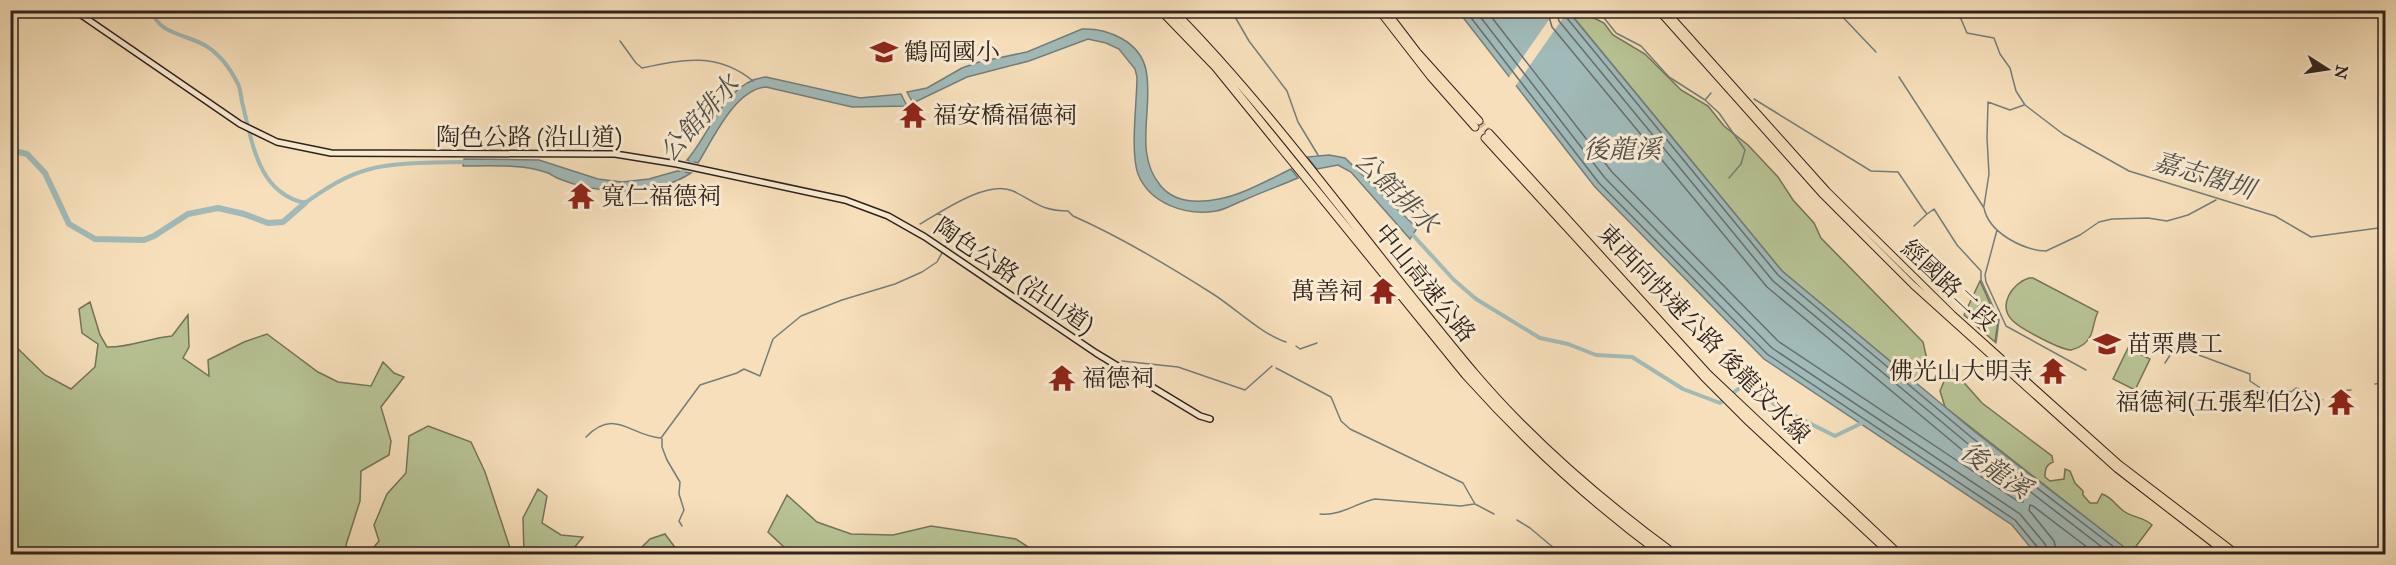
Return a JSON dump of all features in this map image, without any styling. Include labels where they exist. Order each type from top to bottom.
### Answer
[{"type":"highway","name":"中山高速公路","points":[[1161,10],[1198,46],[1295,158]]},
{"type":"highway","name":"中山高速公路","points":[[1172,10],[1219,60],[1466,375],[1509,423],[1592,501],[1662,555]]},
{"type":"highway","points":[[1379,10],[1431,77],[1477,124],[1385,10]]},
{"type":"highway","name":"東西向快速公路 後龍汶水線","points":[[1891,555],[1704,377],[1487,135],[1708,374],[1899,555]]},
{"type":"highway","name":"中山高速公路","points":[[1309,176],[1452,347],[1515,418],[1597,496],[1674,555]]},
{"type":"main road","name":"陶色公路 (沿山道)","points":[[74,10],[240,124],[252,131],[300,148],[331,153],[387,155],[577,152],[615,154],[680,164],[845,200],[888,216],[943,248],[1096,353],[1200,416],[1210,419]]},
{"type":"main road","name":"經國路二段","points":[[1658,10],[1823,195],[1913,285],[2117,470],[2227,555]]},
{"type":"main road","name":"經國路二段","points":[[1665,10],[1827,191],[1953,315],[2119,464],[2237,555]]},
{"type":"green space","points":[[1570,13],[1594,18],[1604,23],[1613,35],[1645,54],[1681,90],[1708,106],[1724,126],[1748,145],[1778,177],[1793,200],[1814,223],[1821,238],[1923,342],[1928,364],[1914,381],[1782,271]]},
{"type":"green space","points":[[2029,278],[2098,312],[2092,333],[2084,344],[2073,350],[2059,347],[2024,329],[2008,315],[2007,302],[2012,290]]},
{"type":"green space","points":[[1980,281],[1998,321],[1995,342],[1964,315]]},
{"type":"green space","points":[[90,302],[100,335],[107,347],[172,336],[188,315],[189,347],[183,358],[209,376],[208,360],[244,342],[267,334],[318,372],[338,382],[371,386],[383,362],[394,373],[404,377],[381,407],[391,441],[389,455],[361,471],[360,501],[346,545],[350,554],[11,554],[11,342],[45,375],[71,389],[95,367],[98,344],[82,333],[79,309]]},
{"type":"green space","points":[[2128,348],[2150,359],[2135,390],[2113,379]]},
{"type":"green space","points":[[1950,367],[1982,403],[2052,456],[2053,462],[2047,466],[2045,474],[2050,481],[2064,479],[2065,469],[2070,471],[2075,483],[2090,503],[2097,503],[2102,494],[2109,497],[2125,512],[2146,520],[2152,525],[2131,553],[1945,407],[1940,391]]},
{"type":"green space","points":[[428,426],[471,442],[485,472],[512,554],[368,554],[379,541],[374,525],[387,494],[406,473],[409,436]]},
{"type":"green space","points":[[538,489],[547,496],[542,523],[561,535],[583,537],[569,554],[524,554],[523,518]]},
{"type":"green space","points":[[787,495],[817,522],[851,534],[893,535],[931,526],[1016,539],[1039,554],[788,554],[787,550],[768,532]]},
{"type":"green space","points":[[665,534],[680,554],[635,554],[650,539]]},
{"type":"water","name":"後龍溪","points":[[1458,11],[1568,11],[1782,271],[1975,432],[2133,554],[2036,554],[2012,525],[1764,359],[1595,187]]},
{"type":"water","points":[[1082,29],[1102,31],[1121,38],[1137,51],[1143,60],[1148,84],[1146,144],[1148,158],[1152,172],[1166,191],[1187,200],[1211,200],[1228,197],[1291,169],[1298,178],[1216,211],[1193,212],[1170,206],[1160,200],[1144,184],[1138,174],[1136,164],[1134,140],[1137,77],[1135,69],[1119,49],[1088,39],[1029,61],[967,77],[913,103],[907,92],[927,88],[962,68],[1027,52]]},
{"type":"water","points":[[766,77],[860,98],[901,94],[907,106],[852,107],[766,87],[744,96],[735,106],[698,163],[687,160],[729,98],[752,81]]},
{"type":"water","points":[[1329,155],[1345,158],[1417,228],[1410,239],[1351,172],[1338,165],[1317,169],[1307,157]]},
{"type":"water","points":[[464,159],[539,160],[598,179],[622,182],[649,179],[677,171],[691,173],[676,181],[643,190],[607,190],[573,184],[536,169],[463,166]]},
{"type":"pier","points":[[1555,11],[1568,11],[1514,88],[1507,80]]},
{"type":"waterway","points":[[151,10],[160,24],[174,33],[206,46],[216,53],[228,67],[239,87],[250,137],[260,166],[277,189],[290,198],[305,203],[344,179],[380,167],[418,163],[467,162]]},
{"type":"waterway","points":[[1231,10],[1249,41],[1287,91],[1298,122],[1318,155]]},
{"type":"waterway","points":[[1587,10],[1601,14],[1616,33],[1641,46],[1669,77],[1705,100],[1719,113],[1745,150],[1741,164],[1729,178]]},
{"type":"waterway","points":[[1785,10],[1799,18]]},
{"type":"waterway","points":[[1836,10],[1876,52]]},
{"type":"waterway","name":"嘉志閣圳","points":[[1948,10],[1961,19],[1967,33],[1994,38],[2000,54],[2010,68],[2016,91],[2025,105],[2063,134],[2129,171],[2275,216],[2311,237],[2386,227]]},
{"type":"waterway","points":[[620,41],[642,68],[672,62],[700,60],[727,65],[753,81]]},
{"type":"waterway","points":[[1899,77],[1984,208],[1987,217],[2000,232],[2018,244],[2046,251],[2080,235],[2099,222],[2112,219],[2148,218],[2167,221],[2188,215],[2216,200]]},
{"type":"waterway","points":[[1706,99],[1711,93]]},
{"type":"waterway","points":[[1754,99],[1871,171],[1898,172],[1927,214],[1934,209],[1957,245],[1981,271],[1981,280],[1999,320],[1996,343]]},
{"type":"waterway","points":[[1984,206],[1989,174],[1988,102],[2010,110],[2024,105]]},
{"type":"waterway","points":[[10,150],[27,154],[45,173],[69,224],[95,239],[144,240],[188,214],[218,208],[268,223],[283,222],[305,203]]},
{"type":"waterway","name":"公館排水","points":[[680,175],[694,158]]},
{"type":"waterway","points":[[920,224],[978,193],[1003,188],[1013,191],[1045,208],[1068,211],[1073,216],[1127,243],[1213,294],[1268,334],[1286,342]]},
{"type":"waterway","points":[[937,214],[948,216],[951,224],[950,235],[945,247]]},
{"type":"waterway","points":[[1914,226],[1927,214]]},
{"type":"waterway","points":[[1997,230],[1985,275],[2006,326],[2086,370]]},
{"type":"waterway","name":"公館排水","points":[[1411,233],[1454,280],[1476,299],[1540,338],[1568,344],[1596,355],[1632,357],[1683,389],[1720,403],[1746,383],[1781,409],[1835,436],[1862,423]]},
{"type":"waterway","points":[[586,437],[596,428],[614,424],[661,438],[700,385],[744,369],[760,376],[773,339],[801,316],[842,300],[895,284],[922,272],[937,262],[943,251]]},
{"type":"waterway","points":[[1296,346],[1300,349],[1317,343]]},
{"type":"waterway","points":[[2165,363],[2174,349],[2180,348],[2250,374],[2250,381],[2268,393],[2276,394],[2282,390],[2291,392],[2296,388],[2323,400]]},
{"type":"waterway","points":[[1122,361],[1178,367],[1245,390],[1272,366]]},
{"type":"waterway","points":[[1276,368],[1331,397],[1341,421],[1350,429],[1463,483],[1475,504],[1494,514]]},
{"type":"waterway","points":[[2375,384],[2386,382]]},
{"type":"waterway","points":[[2330,400],[2339,391],[2351,390]]},
{"type":"waterway","points":[[662,439],[662,447],[667,460],[680,482],[679,494],[684,510],[679,521],[682,526]]},
{"type":"waterway","points":[[1320,514],[1335,513],[1375,499],[1461,506],[1474,504]]},
{"type":"waterway","points":[[1517,520],[1561,554]]},
{"type":"tunnel","points":[[1479,121],[1489,133]]},
{"type":"place","name":"鶴岡國小","points":[[884,52]]},
{"type":"place","name":"福安橋福德祠","points":[[913,115]]},
{"type":"place","name":"寬仁福德祠","points":[[581,196]]},
{"type":"place","name":"萬善祠","points":[[1383,291]]},
{"type":"place","name":"苗栗農工","points":[[2107,344]]},
{"type":"place","name":"佛光山大明寺","points":[[2053,371]]},
{"type":"place","name":"福德祠","points":[[1062,378]]},
{"type":"place","name":"福德祠(五張犁伯公)","points":[[2341,402]]}]
